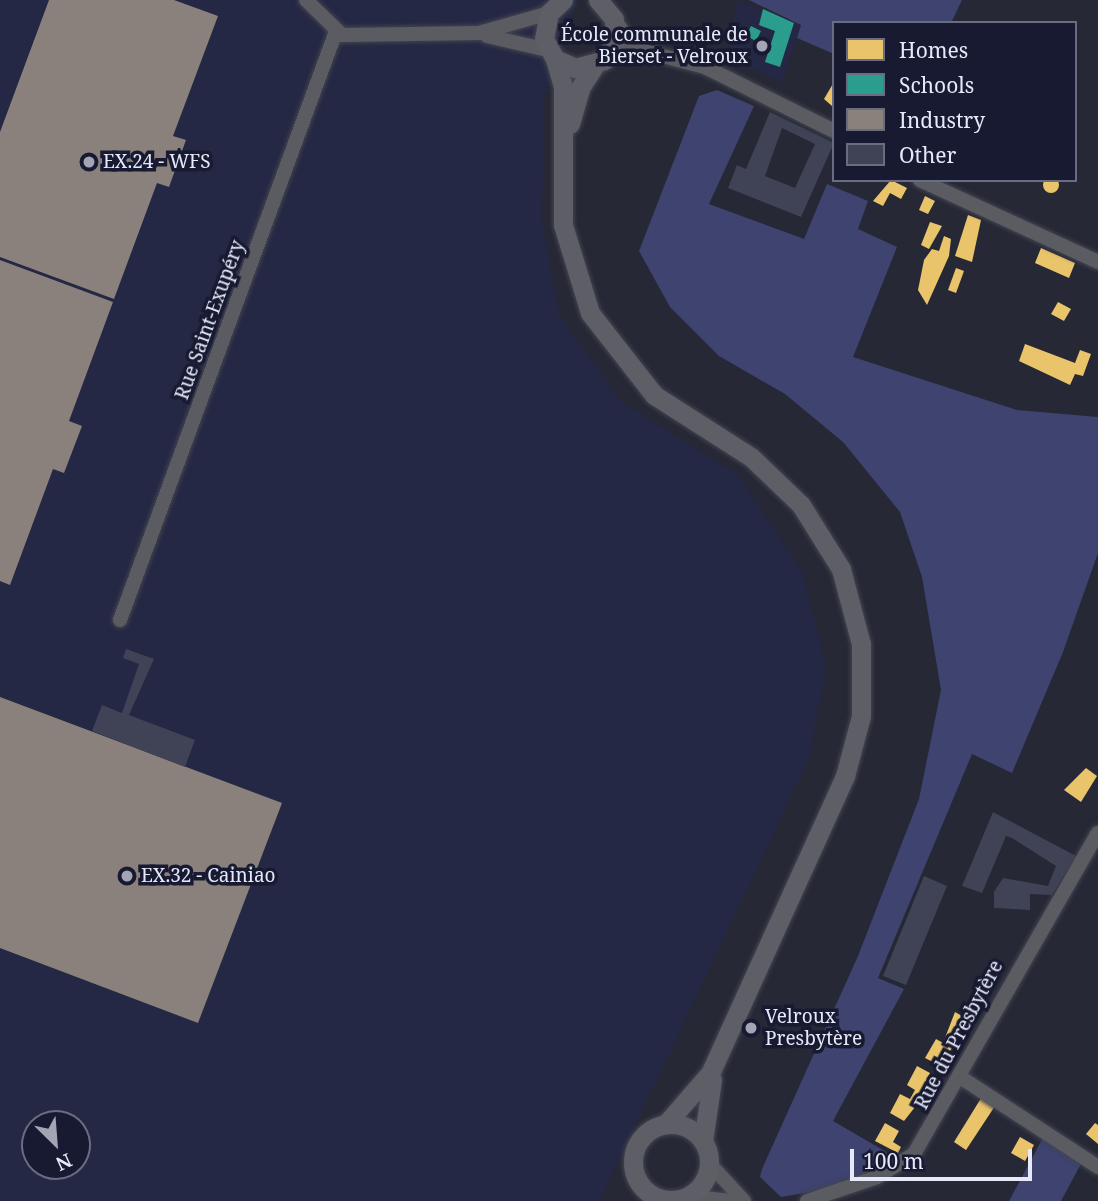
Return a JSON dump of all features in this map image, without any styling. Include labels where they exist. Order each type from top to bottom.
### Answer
[{"type":"street","points":[[306,0],[335,34],[479,33],[551,54],[575,68],[599,63],[636,49],[705,67],[832,130]]},
{"type":"street","points":[[598,0],[612,12],[636,49]]},
{"type":"street","points":[[479,33],[556,7],[551,54],[565,133],[560,184],[566,246],[599,330],[654,395],[751,457],[796,498],[837,560],[860,634],[860,716],[845,776],[711,1072],[666,1124],[636,1144],[633,1168],[639,1193],[677,1199],[730,1201]]},
{"type":"street","points":[[565,133],[599,63],[615,41],[612,12]]},
{"type":"street","name":"Rue Saint-Exupéry","points":[[120,620],[335,34]]},
{"type":"street","points":[[924,182],[1098,262]]},
{"type":"street","name":"Rue du Presbytère","points":[[807,1201],[901,1166],[925,1139],[1098,833]]},
{"type":"street","points":[[711,1072],[703,1141],[709,1163],[744,1201]]},
{"type":"street","points":[[960,1077],[1098,1167]]},
{"type":"street","points":[[666,1124],[687,1127],[703,1141]]},
{"type":"street","points":[[677,1199],[703,1182],[709,1163]]},
{"type":"shaded area","points":[[0,0],[578,0],[544,96],[542,223],[559,314],[620,401],[738,475],[802,571],[826,668],[809,758],[599,1201],[0,1201]]},
{"type":"shaded area","name":"École communale de Bierset - Velroux","points":[[737,0],[801,25],[781,83],[728,54]]},
{"type":"shaded area","points":[[749,0],[962,0],[952,21],[832,21],[832,53],[797,38],[801,25]]},
{"type":"shaded area","points":[[717,90],[754,106],[709,204],[804,239],[827,184],[868,201],[858,229],[897,247],[853,357],[1017,410],[1098,417],[1098,553],[1063,652],[1012,773],[972,754],[878,978],[904,989],[833,1121],[900,1160],[828,1189],[781,1197],[760,1177],[762,1169],[858,956],[919,799],[941,690],[922,577],[900,512],[843,442],[785,394],[719,356],[670,307],[639,251],[699,96]]},
{"type":"shaded area","points":[[1045,1134],[1082,1162],[1061,1201],[1009,1201]]},
{"type":"building: Homes","points":[[832,85],[832,106],[824,99]]},
{"type":"building: Homes","points":[[889,182],[907,188],[901,199],[890,193],[883,206],[873,201]]},
{"type":"building: Homes","points":[[1043,182],[1059,182],[1059,188],[1054,193],[1048,193],[1043,188]]},
{"type":"building: Homes","points":[[925,196],[935,201],[928,214],[919,210]]},
{"type":"building: Homes","points":[[968,215],[981,220],[972,262],[955,256]]},
{"type":"building: Homes","points":[[930,222],[942,226],[929,249],[921,245]]},
{"type":"building: Homes","points":[[944,236],[951,239],[949,256],[927,305],[918,290],[924,260],[932,249],[939,251]]},
{"type":"building: Homes","points":[[1041,248],[1075,263],[1069,278],[1035,263]]},
{"type":"building: Homes","points":[[956,268],[964,271],[956,293],[948,290]]},
{"type":"building: Homes","points":[[1058,302],[1071,309],[1064,321],[1051,314]]},
{"type":"building: Homes","points":[[1025,344],[1075,363],[1080,350],[1091,354],[1083,376],[1075,374],[1070,385],[1019,361]]},
{"type":"building: Homes","points":[[1086,768],[1097,776],[1081,802],[1064,790]]},
{"type":"building: Homes","points":[[955,1012],[969,1020],[941,1066],[925,1058],[936,1039],[943,1043]]},
{"type":"building: Homes","points":[[917,1066],[930,1073],[924,1085],[930,1088],[904,1121],[890,1113],[900,1094],[910,1099],[915,1090],[907,1085]]},
{"type":"building: Homes","points":[[983,1095],[995,1106],[966,1150],[954,1142]]},
{"type":"building: Homes","points":[[885,1123],[899,1131],[893,1142],[901,1147],[898,1153],[875,1141]]},
{"type":"building: Homes","points":[[1095,1123],[1098,1125],[1098,1144],[1086,1134]]},
{"type":"building: Homes","points":[[1020,1137],[1034,1145],[1025,1161],[1011,1153]]},
{"type":"building: Schools","points":[[763,9],[794,23],[780,67],[765,62],[775,31],[759,25]]},
{"type":"building: Schools","points":[[751,26],[761,31],[756,41],[746,36]]},
{"type":"building: Industry","name":"EX.24 - WFS","points":[[49,0],[174,0],[218,16],[173,136],[186,140],[169,187],[157,183],[114,299],[0,257],[0,132]]},
{"type":"building: Industry","points":[[0,260],[113,302],[69,421],[82,426],[64,473],[53,469],[10,585],[0,581]]},
{"type":"building: Industry","name":"EX.32 - Cainiao","points":[[0,697],[282,803],[198,1023],[0,948]]},
{"type":"building: Other","points":[[770,112],[832,142],[801,217],[728,188],[737,165],[746,169]],"holes":[[[782,128],[815,144],[795,188],[765,176]]]},
{"type":"building: Other","points":[[126,649],[154,659],[129,715],[195,740],[185,767],[92,731],[102,705],[122,713],[139,664],[123,658]]},
{"type":"building: Other","points":[[993,812],[1076,856],[1052,895],[1030,894],[1030,910],[994,908],[994,892],[1003,878],[1048,886],[1056,866],[1012,838],[1006,836],[982,893],[962,886]]},
{"type":"building: Other","points":[[924,876],[947,886],[906,985],[883,976]]},
{"type":"place","name":"École communale de Bierset - Velroux","points":[[762,46]]},
{"type":"place","name":"EX.24 - WFS","points":[[89,162]]},
{"type":"place","name":"EX.32 - Cainiao","points":[[127,876]]},
{"type":"place","name":"Velroux Presbytère","points":[[751,1028]]}]
